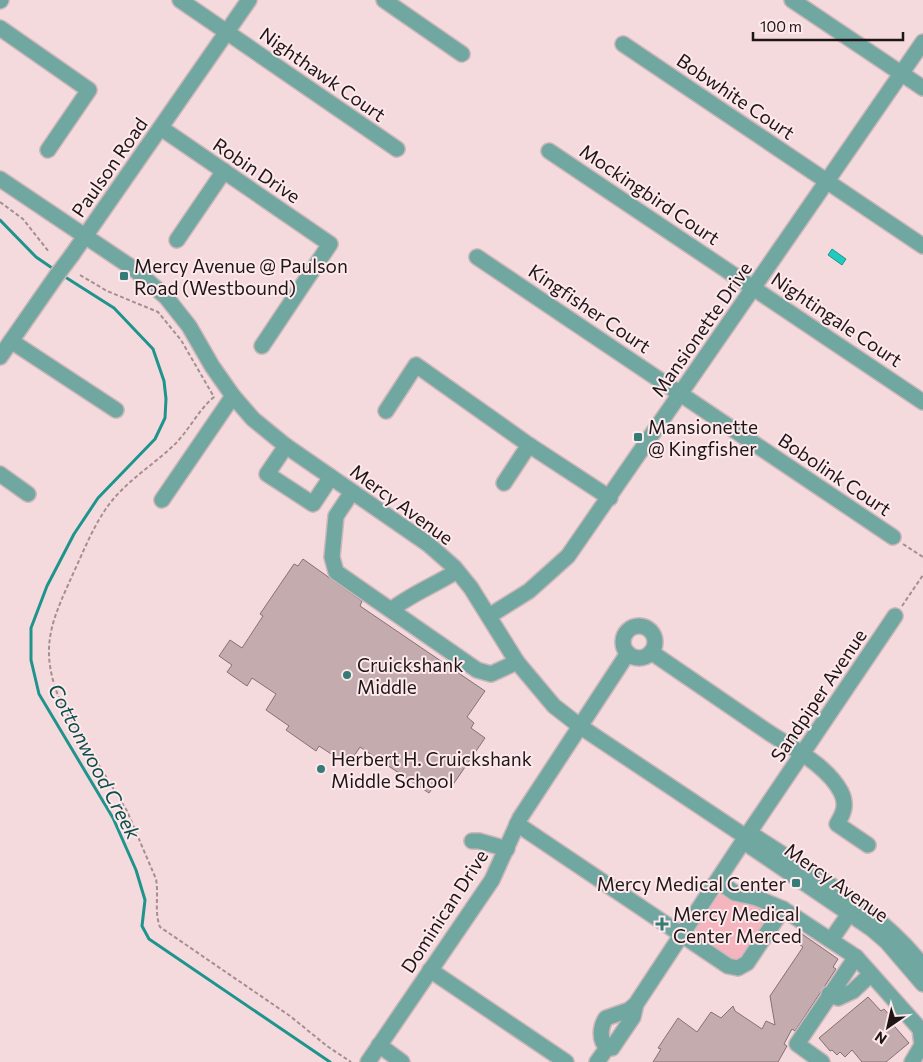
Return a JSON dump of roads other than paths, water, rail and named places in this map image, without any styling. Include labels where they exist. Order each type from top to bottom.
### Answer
[{"type":"street","name":"Nighthawk Court","points":[[180,0],[396,149]]},
{"type":"street","name":"Paulson Road","points":[[0,356],[249,0]]},
{"type":"street","points":[[384,0],[462,54]]},
{"type":"street","points":[[792,0],[923,88]]},
{"type":"street","points":[[0,28],[89,90],[48,150]]},
{"type":"street","name":"Mansionette Drive","points":[[489,616],[530,591],[568,556],[610,498],[680,393],[923,42]]},
{"type":"street","name":"Bobwhite Court","points":[[623,44],[923,246]]},
{"type":"street","name":"Robin Drive","points":[[161,128],[330,244],[262,346]]},
{"type":"street","name":"Mockingbird Court","points":[[549,151],[753,287]]},
{"type":"street","points":[[177,240],[224,171]]},
{"type":"street","name":"Mercy Avenue","points":[[0,179],[134,269],[166,297],[189,326],[212,366],[233,396],[253,419],[286,446],[428,544],[458,571],[489,616],[517,662],[554,706],[581,727],[746,837],[750,846],[872,929],[887,942],[923,984]]},
{"type":"street","name":"Kingfisher Court","points":[[477,257],[680,393]]},
{"type":"street","name":"Nightingale Court","points":[[753,287],[923,402]]},
{"type":"street","points":[[11,341],[116,410]]},
{"type":"street","points":[[386,410],[416,365],[530,445],[610,498]]},
{"type":"street","name":"Bobolink Court","points":[[680,393],[892,537]]},
{"type":"street","points":[[162,500],[233,396]]},
{"type":"street","points":[[504,483],[530,445]]},
{"type":"street","points":[[286,446],[267,474],[313,504],[331,477]]},
{"type":"street","points":[[0,474],[28,494]]},
{"type":"street","points":[[352,492],[336,516],[332,557],[336,572],[477,670],[491,674],[517,662]]},
{"type":"street","points":[[391,610],[407,596],[419,593],[458,571]]},
{"type":"street","name":"Sandpiper Avenue","points":[[607,1048],[612,1048],[633,1017],[636,1004],[895,616]]},
{"type":"street","points":[[639,626],[649,630],[655,643],[651,652],[642,658],[628,653],[623,644],[626,634],[634,627],[639,626]]},
{"type":"street","points":[[651,652],[801,755],[831,778],[840,791],[845,804],[843,815],[837,824],[868,845]]},
{"type":"street","name":"Dominican Drive","points":[[368,1062],[492,880],[517,824],[541,783],[581,727],[596,700],[628,653]]},
{"type":"street","points":[[517,824],[728,966],[738,968],[747,963],[783,909]]},
{"type":"street","name":"Mercy Avenue","points":[[746,837],[756,837],[867,910],[891,929],[923,966]]},
{"type":"street","points":[[472,841],[479,841],[507,849]]},
{"type":"street","points":[[718,881],[735,893],[757,898],[783,909],[856,957],[920,1029],[922,1045],[912,1062]]},
{"type":"street","points":[[831,940],[849,914]]},
{"type":"street","points":[[822,1062],[797,1044],[829,994],[856,957]]},
{"type":"street","points":[[430,970],[566,1062]]},
{"type":"street","points":[[829,994],[838,998],[844,996],[871,974]]},
{"type":"street","points":[[597,1062],[607,1048],[603,1044],[601,1029],[606,1018],[629,1010],[636,1004]]},
{"type":"street","points":[[379,1045],[402,1062]]},
{"type":"water","points":[[832,249],[846,259],[842,265],[828,255]]},
{"type":"waterway","name":"Cottonwood Creek","points":[[0,220],[36,257],[55,270]]},
{"type":"waterway","name":"Cottonwood Creek","points":[[62,275],[114,308],[153,349],[164,381],[166,399],[165,418],[155,439],[98,498],[74,534],[47,586],[31,628],[31,660],[39,694],[113,818],[136,870],[145,900],[142,926],[149,939],[330,1062]]},
{"type":"place","name":"Mercy Avenue @ Paulson Road (Westbound)","points":[[124,276]]},
{"type":"place","name":"Mansionette @ Kingfisher","points":[[638,437]]},
{"type":"place","name":"Cruickshank Middle","points":[[347,675]]},
{"type":"place","name":"Herbert H. Cruickshank Middle School","points":[[321,769]]},
{"type":"place","name":"Mercy Medical Center","points":[[796,883]]},
{"type":"place","name":"Mercy Medical Center Merced","points":[[662,924]]}]
